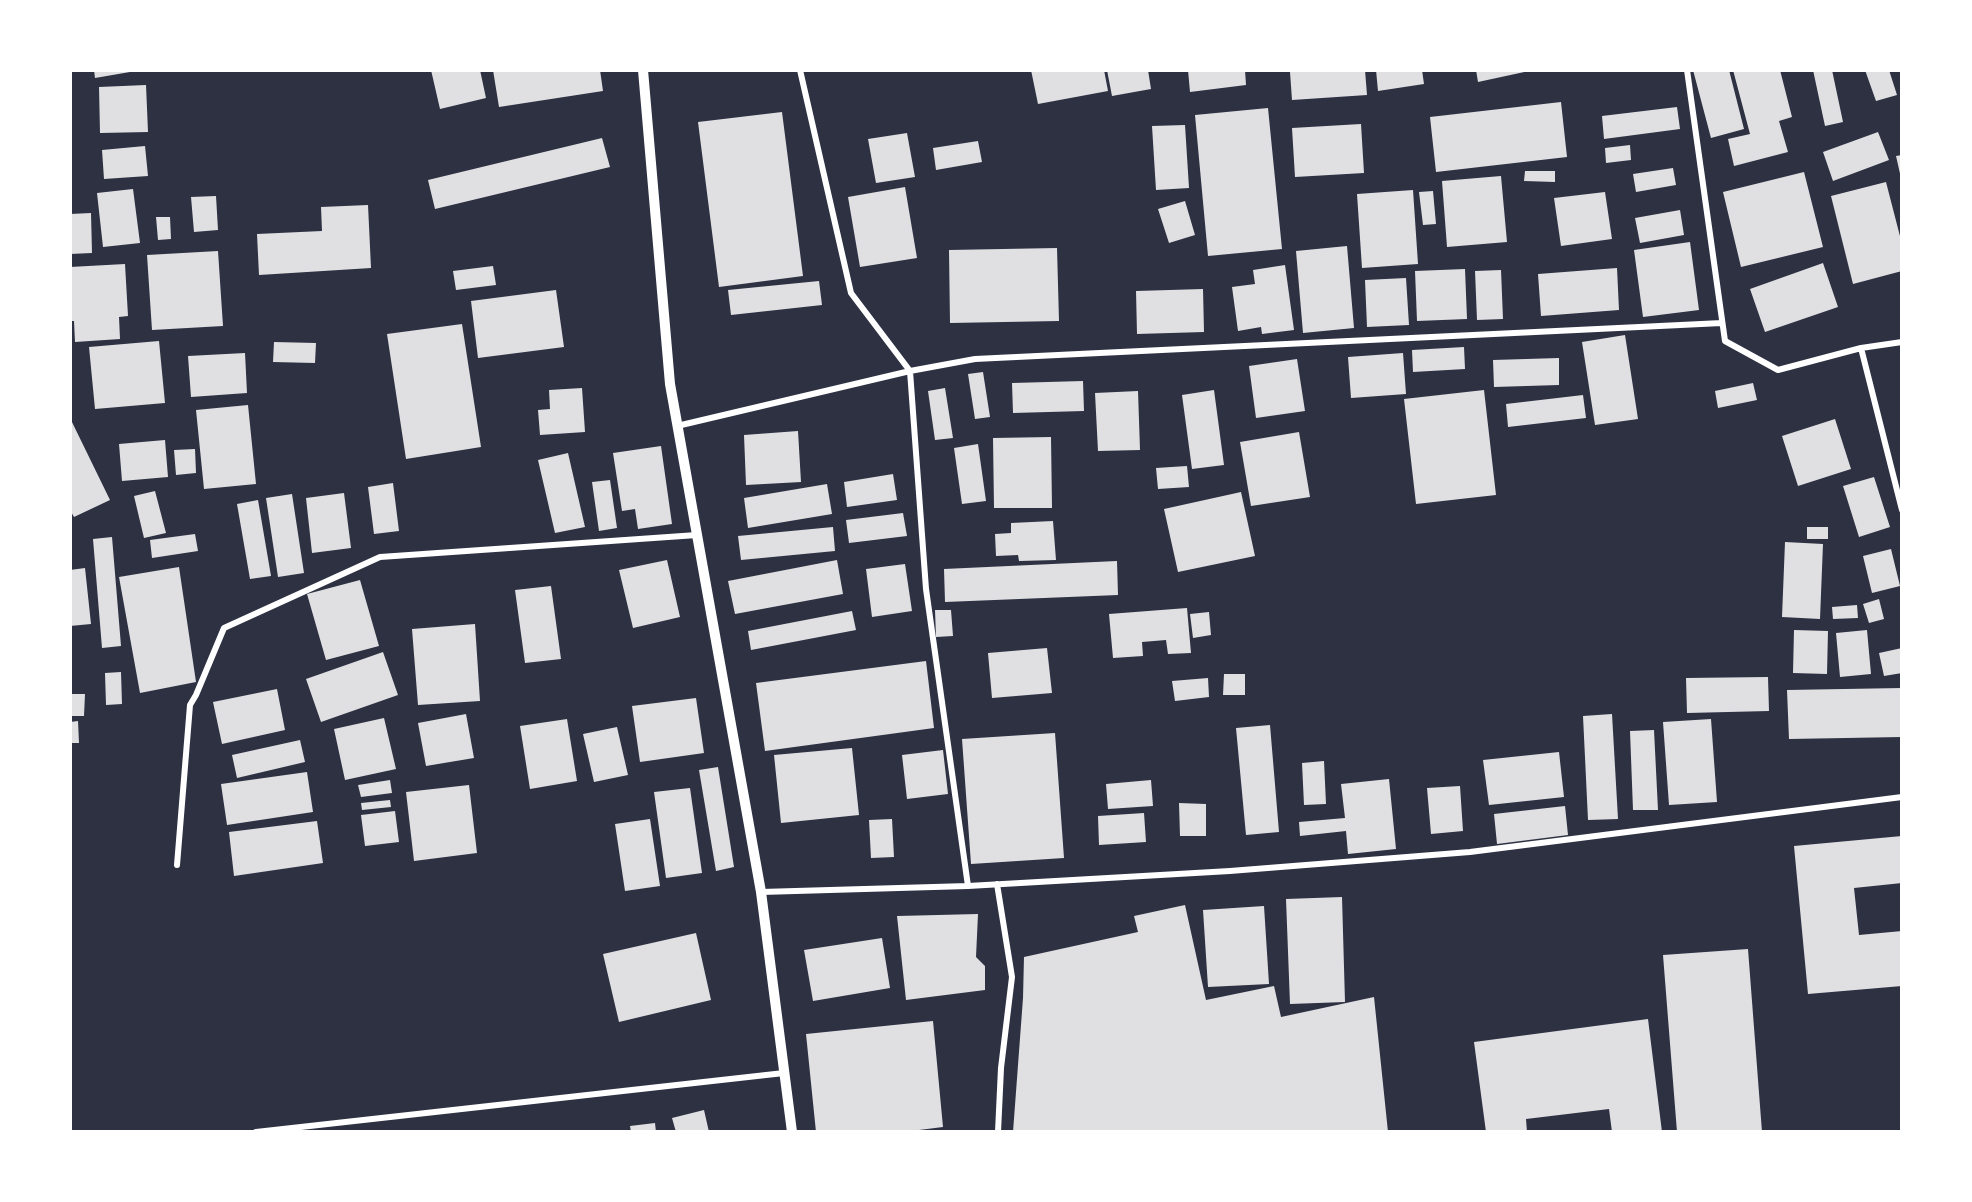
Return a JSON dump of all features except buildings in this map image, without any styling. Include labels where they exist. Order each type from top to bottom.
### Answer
[{"type":"street","points":[[643,70],[670,384],[762,892],[792,1131]]},
{"type":"street","points":[[801,70],[851,293],[910,371],[926,589],[968,886]]},
{"type":"street","points":[[1688,70],[1725,341],[1778,370],[1861,348],[1902,342]]},
{"type":"street","points":[[677,426],[975,358],[1722,323]]},
{"type":"street","points":[[1861,348],[1902,510]]},
{"type":"street","points":[[177,865],[189,705],[196,695],[224,628],[380,557],[697,535]]},
{"type":"street","points":[[762,892],[968,886],[1230,871],[1470,852],[1902,797]]},
{"type":"street","points":[[997,884],[1012,977],[1001,1068],[998,1131]]},
{"type":"street","points":[[256,1131],[784,1073]]}]
